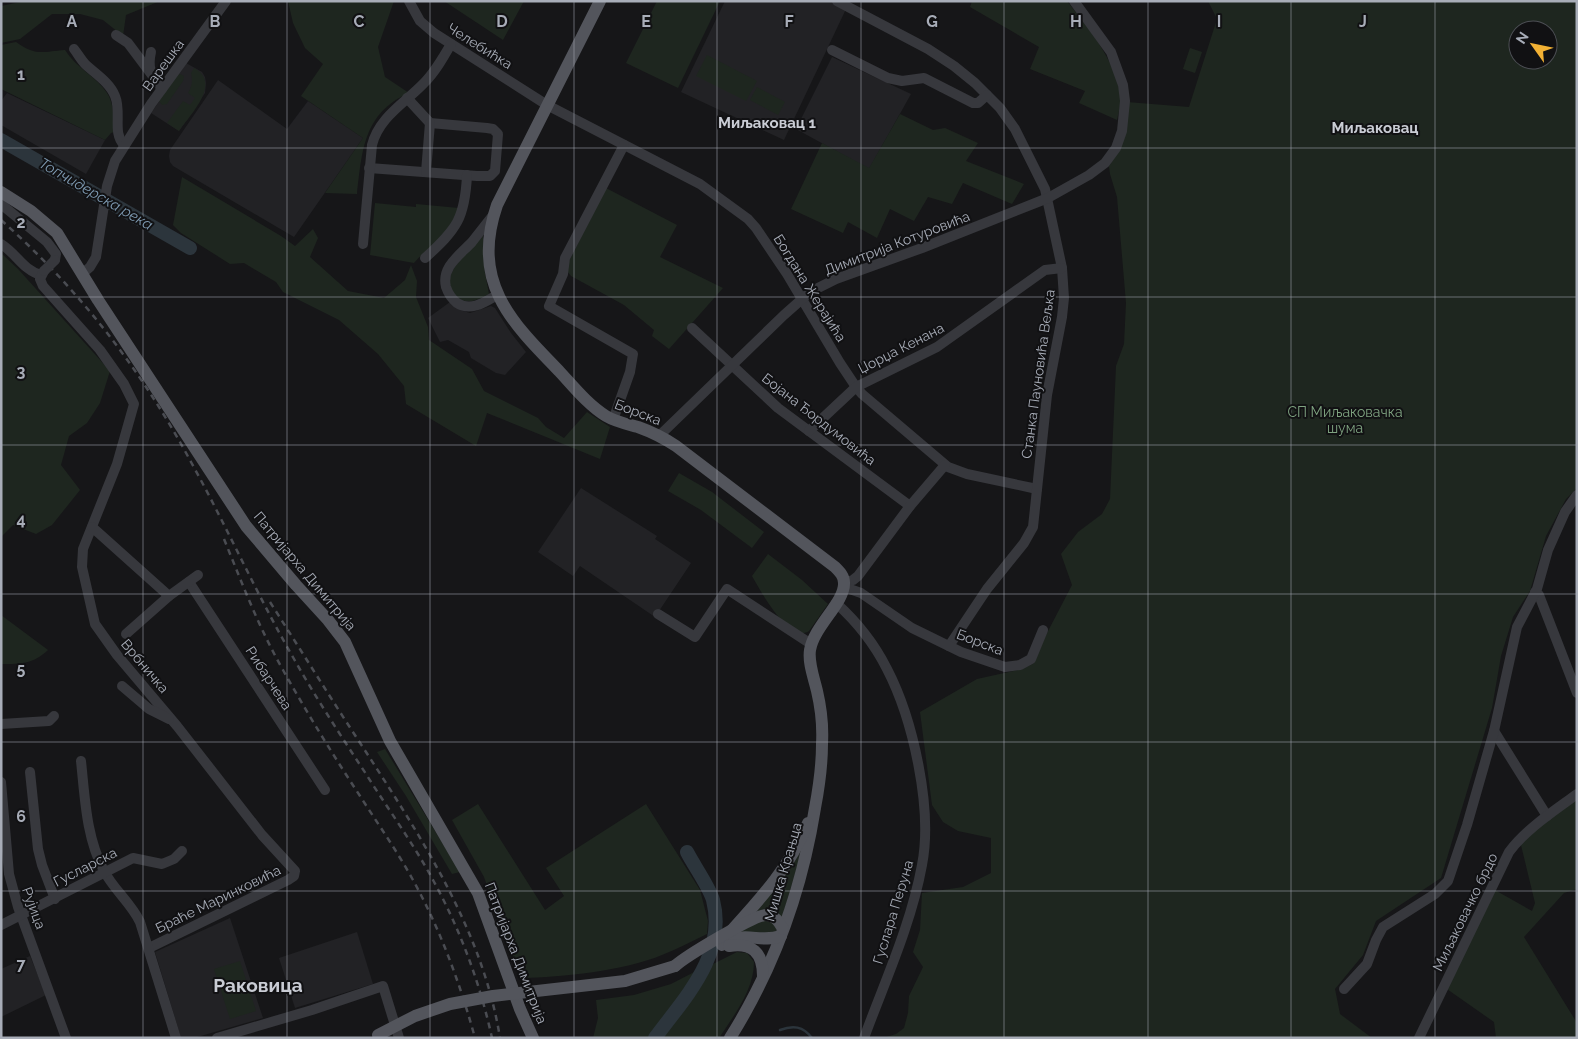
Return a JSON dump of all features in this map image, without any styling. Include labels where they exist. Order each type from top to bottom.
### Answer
[{"type":"main road","name":"Борска","points":[[600,1],[502,194],[494,214],[488,256],[497,295],[509,315],[531,342],[597,410],[613,420],[659,436],[690,456],[835,567],[842,574],[844,585]]},
{"type":"main road","name":"Патријарха Димитрија","points":[[1,192],[32,211],[57,233],[246,526],[345,642],[390,741],[478,893],[520,1009],[534,1038]]},
{"type":"main road","name":"Мишка Крањца","points":[[730,1038],[763,979],[782,933],[805,861],[821,770],[822,737],[819,699],[809,658],[811,644],[818,628],[836,603],[844,585]]},
{"type":"main road","points":[[732,930],[765,894],[785,866],[804,832],[816,801]]},
{"type":"main road","points":[[376,1037],[415,1016],[450,1004],[493,996],[625,982],[689,963],[729,940],[738,937],[747,936],[766,940],[782,933],[777,920],[768,915],[761,916],[732,930],[675,966]]},
{"type":"main road","points":[[719,947],[739,944],[751,948],[762,961],[763,979]]},
{"type":"street","name":"Варешка","points":[[82,274],[90,267],[96,257],[106,186],[112,168],[124,145],[226,1]]},
{"type":"street","name":"Челебићка","points":[[409,1],[415,15],[423,25],[547,105]]},
{"type":"street","name":"Станка Пауновића Вељка","points":[[837,1],[938,55],[975,83],[1000,108],[1015,129],[1048,198],[1062,268],[1064,304],[1047,395],[1034,520],[1029,536],[987,589],[949,646]]},
{"type":"street","name":"Димитрија Котуровића","points":[[659,436],[803,298],[815,290],[836,279],[922,248],[1048,198],[1106,163],[1116,148],[1124,121],[1125,93],[1115,59],[1074,1]]},
{"type":"street","points":[[116,35],[128,43],[162,89]]},
{"type":"street","points":[[363,244],[369,168],[375,134],[386,119],[430,78],[451,44]]},
{"type":"street","points":[[74,49],[85,64],[110,87],[115,95],[118,108],[118,135],[124,145]]},
{"type":"street","points":[[832,50],[888,78],[902,81],[924,78],[973,103],[978,103],[986,95]]},
{"type":"street","points":[[151,52],[152,75]]},
{"type":"street","points":[[369,168],[466,175],[490,176],[493,174],[498,134],[493,129],[430,123],[407,98]]},
{"type":"street","name":"Богдана Жерајића","points":[[547,105],[700,184],[748,219],[803,298],[856,387],[945,465],[967,474],[1037,489]]},
{"type":"street","points":[[426,172],[430,123]]},
{"type":"street","points":[[613,420],[630,372],[633,354],[549,306],[562,274],[565,258],[624,145]]},
{"type":"street","points":[[425,258],[448,236],[460,217],[465,201],[466,175]]},
{"type":"street","points":[[1,204],[47,242],[55,252],[55,260],[42,273],[31,272],[1,244]]},
{"type":"street","points":[[494,214],[449,267],[445,278],[448,292],[454,301],[462,305],[474,306],[497,295]]},
{"type":"street","name":"Џорџа Кенана","points":[[808,431],[856,387],[937,347],[1045,270],[1062,268]]},
{"type":"street","name":"Врбничка","points":[[42,273],[41,283],[43,286],[100,350],[132,397],[134,408],[114,473],[83,548],[82,565],[95,624],[116,655],[172,720],[262,835],[295,872]]},
{"type":"street","name":"Бојана Ђордумовића","points":[[692,328],[766,398],[910,506]]},
{"type":"street","name":"Мишка Крањца","points":[[844,585],[858,576],[910,506],[945,465]]},
{"type":"street","points":[[1344,989],[1364,968],[1383,927],[1435,894],[1447,883],[1467,825],[1494,731],[1506,682],[1514,636],[1522,614],[1535,592],[1548,550],[1565,512],[1576,496]]},
{"type":"street","points":[[92,527],[169,596]]},
{"type":"street","points":[[126,634],[169,596],[198,575]]},
{"type":"street","name":"Рибарчева","points":[[189,582],[325,790]]},
{"type":"street","name":"Борска","points":[[844,585],[861,594],[903,623],[949,646],[1002,667],[1015,666],[1031,660],[1042,630]]},
{"type":"street","points":[[658,614],[695,637],[727,589],[811,644]]},
{"type":"street","points":[[1535,592],[1539,595],[1577,693]]},
{"type":"street","name":"Гуслара Перуна","points":[[836,603],[866,636],[882,660],[895,687],[904,712],[918,768],[926,820],[922,865],[912,905],[894,961],[864,1038]]},
{"type":"street","points":[[122,686],[149,709],[172,720]]},
{"type":"street","points":[[1,724],[51,718]]},
{"type":"street","points":[[1494,731],[1547,816]]},
{"type":"street","points":[[81,761],[89,831],[104,872],[136,914],[149,948],[176,1038]]},
{"type":"street","points":[[30,772],[40,857],[55,899]]},
{"type":"street","name":"Рујица","points":[[1,782],[6,861],[12,886],[66,1038]]},
{"type":"street","name":"Миљаковачко брдо","points":[[1419,1038],[1509,852],[1519,840],[1547,816],[1577,794]]},
{"type":"street","name":"Гусларска","points":[[1,925],[133,858],[165,864],[182,851]]},
{"type":"street","name":"Браће Маринковића","points":[[149,948],[288,880],[294,876],[295,872]]},
{"type":"street","points":[[217,1038],[312,1010],[383,986],[399,1038]]},
{"type":"shaded area","points":[[725,1],[832,1],[846,9],[784,140],[681,92]]},
{"type":"shaded area","points":[[832,57],[911,94],[869,169],[796,129]]},
{"type":"shaded area","points":[[186,63],[202,72],[206,83],[205,93],[179,131],[151,113]]},
{"type":"shaded area","points":[[218,80],[287,129],[308,101],[363,138],[294,237],[173,166],[170,162],[170,150]]},
{"type":"shaded area","points":[[7,93],[105,140],[86,174],[1,125],[1,101]]},
{"type":"shaded area","points":[[450,302],[460,310],[470,313],[491,306],[495,308],[526,352],[505,375],[496,373],[471,358],[469,352],[448,340],[440,342],[428,318]]},
{"type":"shaded area","points":[[581,488],[657,536],[655,539],[691,563],[655,617],[580,566],[573,576],[538,552]]},
{"type":"shaded area","points":[[230,918],[263,1018],[194,1038],[181,1038],[155,952]]},
{"type":"shaded area","points":[[357,932],[373,984],[295,1008],[279,958]]},
{"type":"shaded area","points":[[30,956],[46,995],[1,1017],[1,969]]},
{"type":"green space","points":[[25,1],[160,1],[126,15],[123,36],[103,20],[80,14],[52,14],[20,39],[1,43],[1,6]]},
{"type":"green space","points":[[288,1],[394,1],[378,47],[385,77],[409,93],[394,101],[382,111],[374,123],[364,149],[357,194],[325,193],[363,138],[301,96],[323,64],[305,48],[293,23]]},
{"type":"green space","points":[[444,1],[524,1],[503,40]]},
{"type":"green space","points":[[657,1],[720,1],[678,88],[626,63]]},
{"type":"green space","points":[[972,1],[1067,1],[1099,44],[1112,68],[1121,96],[1117,120],[1079,103],[1085,91],[1030,69],[1039,47],[970,7]]},
{"type":"green space","name":"СП Миљаковачка шума","points":[[1208,1],[1577,1],[1577,488],[1566,499],[1546,536],[1530,591],[1513,617],[1501,656],[1492,708],[1441,878],[1376,921],[1363,955],[1335,989],[1340,1014],[1372,1038],[883,1038],[896,1034],[904,1028],[908,1013],[909,996],[923,967],[913,952],[920,930],[922,893],[963,887],[991,873],[991,838],[958,831],[943,822],[932,805],[920,712],[977,679],[1023,669],[1034,663],[1072,585],[1061,554],[1078,532],[1102,514],[1110,499],[1116,366],[1124,344],[1126,303],[1117,197],[1109,166],[1120,148],[1127,102],[1189,107],[1217,19]]},
{"type":"green space","points":[[16,42],[39,52],[65,50],[107,93],[114,117],[114,132],[105,140],[1,89],[1,45]]},
{"type":"green space","points":[[1190,48],[1202,52],[1195,73],[1183,69]]},
{"type":"green space","points":[[707,55],[757,81],[746,101],[696,76]]},
{"type":"green space","points":[[194,68],[202,74],[205,90],[202,99],[179,131],[167,123],[183,101],[190,105],[195,98],[188,93],[192,83],[191,73]]},
{"type":"green space","points":[[177,75],[184,76],[183,81],[167,104],[162,105],[159,101]]},
{"type":"green space","points":[[757,87],[785,102],[778,115],[750,100]]},
{"type":"green space","points":[[900,114],[933,130],[945,128],[978,143],[966,161],[1024,184],[1012,204],[963,183],[952,204],[928,197],[914,221],[890,209],[877,238],[848,222],[843,233],[791,209],[822,143],[869,168]]},
{"type":"green space","points":[[182,177],[295,246],[313,229],[318,238],[310,257],[348,291],[384,298],[405,280],[411,265],[417,281],[416,297],[428,327],[429,340],[472,369],[484,391],[538,418],[546,427],[564,438],[587,412],[610,427],[600,459],[487,413],[476,446],[406,404],[404,386],[378,354],[339,320],[283,292],[276,282],[244,263],[230,264],[181,233],[173,225]]},
{"type":"green space","points":[[606,188],[677,225],[660,257],[723,288],[669,349],[652,336],[654,330],[624,305],[571,276],[567,271],[567,265]]},
{"type":"green space","points":[[375,203],[416,207],[416,204],[459,208],[443,235],[414,263],[370,255]]},
{"type":"green space","points":[[483,235],[485,273],[489,294],[473,301],[461,300],[451,289],[450,280],[452,272]]},
{"type":"green space","points":[[1,253],[18,269],[110,371],[100,403],[87,423],[69,436],[61,465],[80,490],[52,525],[36,534],[13,525],[1,537]]},
{"type":"green space","points":[[679,473],[712,492],[764,532],[752,548],[701,510],[668,491]]},
{"type":"green space","points":[[768,554],[802,580],[828,604],[809,631],[801,633],[784,623],[768,603],[752,576]]},
{"type":"green space","points":[[1,615],[48,650],[32,661],[1,664]]},
{"type":"green space","points":[[385,749],[460,872],[452,874],[406,796],[377,752]]},
{"type":"green space","points":[[1577,794],[1577,889],[1564,893],[1524,937],[1577,1023],[1577,1038],[1496,1038],[1494,1022],[1444,987],[1493,889],[1532,911],[1535,903],[1520,841]]},
{"type":"green space","points":[[478,804],[545,910],[564,896],[546,868],[646,804],[700,890],[708,921],[707,934],[646,961],[574,975],[521,978],[484,877],[452,820]]},
{"type":"green space","points":[[802,850],[782,918],[756,912]]},
{"type":"green space","points":[[760,919],[777,924],[776,933],[736,932]]},
{"type":"green space","points":[[737,952],[747,953],[754,962],[751,982],[737,1011],[719,1038],[658,1038],[709,966]]},
{"type":"green space","points":[[240,961],[256,1011],[230,1019],[214,969]]},
{"type":"green space","points":[[702,968],[653,1038],[593,1038],[598,1018],[596,1000],[634,995],[671,984]]},
{"type":"waterway","name":"Топчидерска река","points":[[1,140],[190,248]]},
{"type":"waterway","name":"Топчидерска река","points":[[655,1038],[690,991],[709,957],[714,939],[716,920],[713,900],[687,852]]},
{"type":"waterway","points":[[780,1030],[789,1027],[798,1028],[805,1031],[812,1038]]},
{"type":"railway","points":[[1,220],[57,274],[107,333],[152,396],[172,428],[302,674],[417,853],[443,899],[468,957],[482,997],[492,1038]]},
{"type":"railway","points":[[224,539],[244,589],[274,654],[301,702],[400,859],[423,899],[463,997],[475,1038]]},
{"type":"railway","points":[[270,602],[409,819],[448,888],[480,961],[492,999],[500,1038]]},
{"type":"district","name":"Миљаковац 1","points":[[767,123]]},
{"type":"district","name":"Миљаковац","points":[[1375,128]]},
{"type":"district","name":"Раковица","points":[[258,985]]}]
